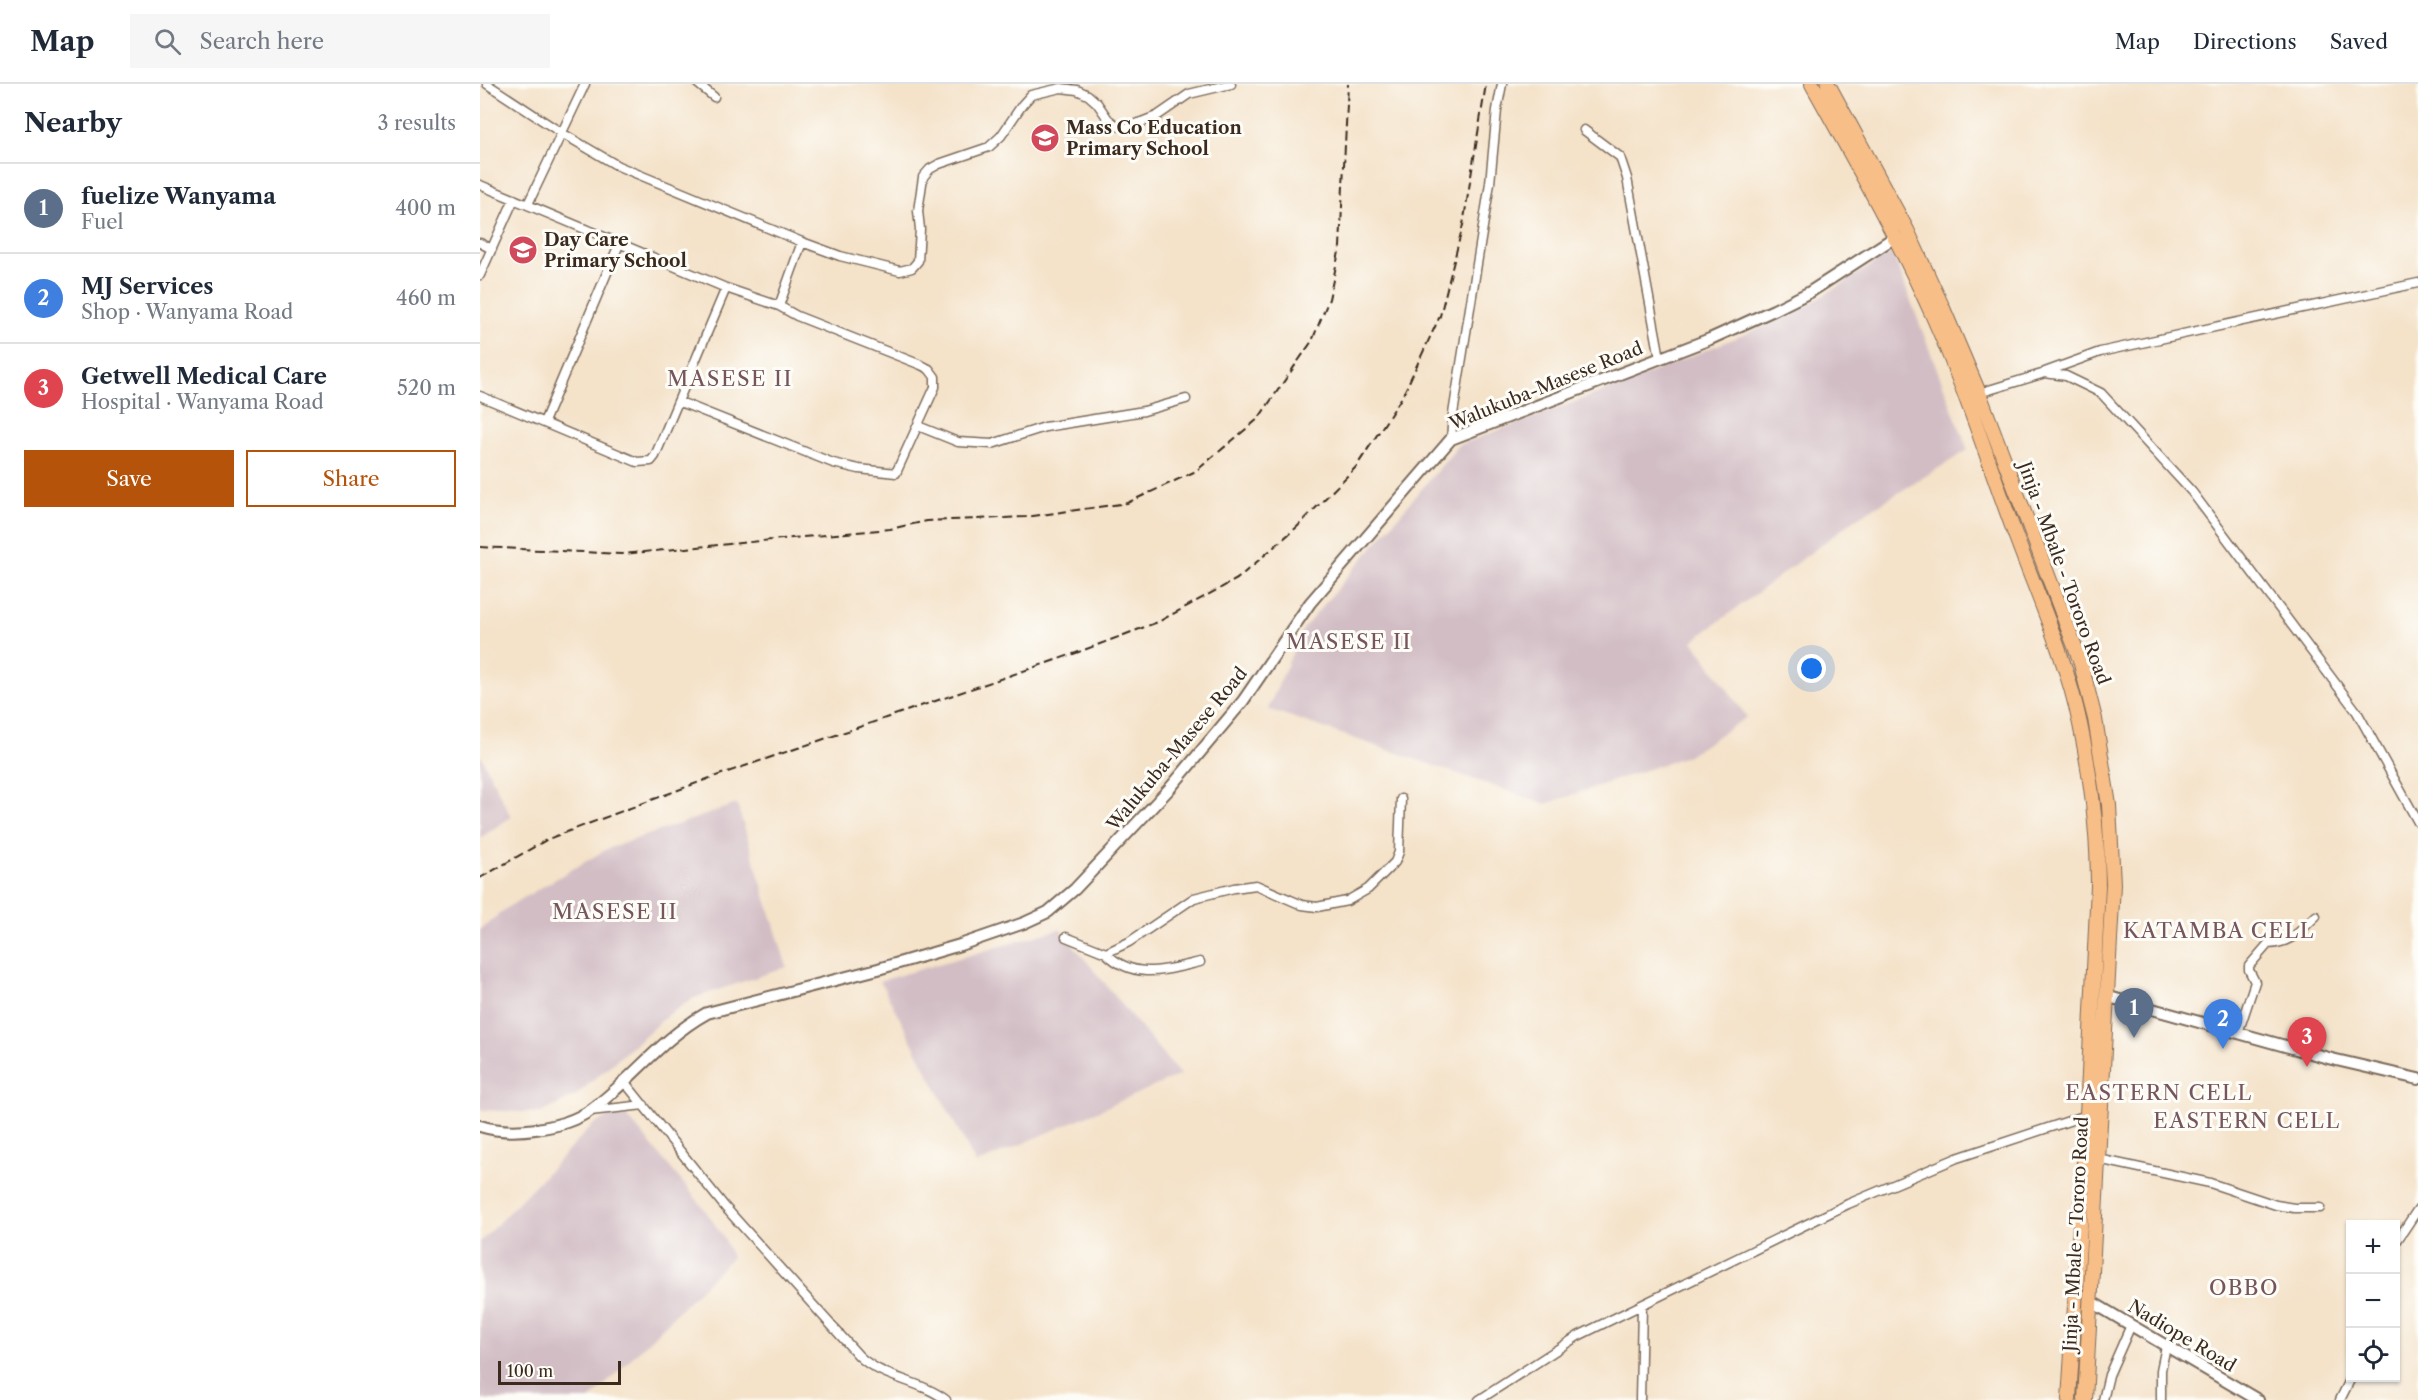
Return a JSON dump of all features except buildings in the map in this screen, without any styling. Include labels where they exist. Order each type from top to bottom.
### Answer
[{"type":"highway","name":"Jinja - Mbale - Tororo Road","points":[[1812,84],[1895,237],[1932,315],[1966,400],[2062,664],[2080,722],[2098,848],[2087,1115],[2069,1400]]},
{"type":"highway","name":"Jinja - Mbale - Tororo Road","points":[[1828,84],[1907,230],[1979,393],[2080,660],[2095,719],[2109,805],[2113,884],[2109,997],[2085,1400]]},
{"type":"street","points":[[487,84],[560,132],[618,166],[802,242],[900,271],[912,268],[918,261],[920,247],[918,210],[923,177],[939,164],[989,147],[1001,136],[1031,95],[1061,88],[1077,90],[1088,94],[1108,119],[1117,126],[1126,128],[1157,117],[1189,94],[1231,84]]},
{"type":"street","points":[[528,204],[560,132],[585,84]]},
{"type":"street","points":[[698,84],[714,97]]},
{"type":"street","points":[[1451,439],[1490,183],[1497,110],[1502,84]]},
{"type":"street","points":[[1584,130],[1620,157],[1627,178],[1660,358]]},
{"type":"street","points":[[480,185],[726,288],[778,306],[797,316],[929,369],[935,377],[935,387],[896,473],[859,469],[833,463],[680,402]]},
{"type":"street","points":[[480,276],[514,199]]},
{"type":"street","name":"Walukuba-Masese Road","points":[[480,1126],[516,1132],[560,1123],[590,1111],[681,1029],[707,1013],[878,969],[960,945],[1024,923],[1062,902],[1110,854],[1243,701],[1310,603],[1451,439],[1710,339],[1801,296],[1895,237]]},
{"type":"street","points":[[544,422],[620,242]]},
{"type":"street","points":[[778,306],[802,242]]},
{"type":"street","points":[[480,243],[492,249]]},
{"type":"street","points":[[1979,393],[2044,373],[2100,352],[2418,283]]},
{"type":"street","points":[[480,396],[637,462],[644,463],[651,460],[680,402],[726,288]]},
{"type":"street","points":[[2044,373],[2066,376],[2101,393],[2192,492],[2357,712],[2418,822]]},
{"type":"street","points":[[918,426],[958,442],[992,444],[1045,427],[1144,411],[1186,399]]},
{"type":"street","points":[[1106,952],[1129,942],[1194,898],[1234,888],[1256,885],[1281,897],[1317,907],[1347,901],[1368,889],[1395,862],[1399,852],[1401,799]]},
{"type":"street","points":[[2238,1034],[2255,982],[2248,970],[2249,966],[2268,944],[2284,943],[2316,916]]},
{"type":"street","points":[[1066,938],[1106,952],[1116,963],[1140,971],[1162,971],[1200,962]]},
{"type":"street","points":[[2109,997],[2238,1034],[2418,1079]]},
{"type":"street","points":[[623,1080],[725,1208],[859,1356],[875,1369],[935,1393],[946,1400]]},
{"type":"street","points":[[590,1111],[644,1105]]},
{"type":"street","points":[[1479,1400],[1558,1348],[1848,1204],[1957,1158],[2087,1115]]},
{"type":"street","points":[[2098,1160],[2210,1183],[2276,1205],[2320,1208]]},
{"type":"street","points":[[2400,1236],[2418,1209]]},
{"type":"street","name":"Nadiope Road","points":[[2090,1301],[2258,1400]]},
{"type":"street","points":[[1640,1400],[1642,1306]]},
{"type":"street","points":[[2103,1400],[2109,1375],[2131,1325]]},
{"type":"street","points":[[2161,1400],[2161,1370],[2166,1346]]},
{"type":"street","points":[[2340,1400],[2349,1382]]},
{"type":"shaded area","points":[[1892,252],[1968,450],[1854,520],[1693,641],[1747,717],[1689,755],[1546,804],[1268,709],[1303,629],[1459,445],[1620,385],[1794,314]]},
{"type":"shaded area","points":[[480,754],[511,817],[480,838]]},
{"type":"shaded area","points":[[737,804],[787,967],[694,998],[668,1015],[575,1096],[541,1113],[480,1110],[480,930],[508,907],[607,849]]},
{"type":"shaded area","points":[[1060,929],[1180,1075],[976,1164],[880,981]]},
{"type":"shaded area","points":[[611,1115],[627,1116],[703,1207],[724,1238],[732,1257],[590,1400],[480,1400],[480,1242],[593,1125]]},
{"type":"railway","points":[[480,547],[622,554],[890,529],[927,521],[1026,517],[1127,503],[1196,471],[1258,419],[1312,341],[1329,299],[1340,247],[1348,84]]},
{"type":"railway","points":[[480,878],[548,839],[710,778],[1076,653],[1158,622],[1237,579],[1297,527],[1356,467],[1402,397],[1440,316],[1463,225],[1486,84]]},
{"type":"place","name":"Mass Co Education Primary School","points":[[1045,138]]},
{"type":"place","name":"Day Care Primary School","points":[[523,250]]},
{"type":"place","name":"fuelize Wanyama","points":[[2134,1038]]},
{"type":"place","name":"MJ Services","points":[[2223,1049]]},
{"type":"place","name":"Getwell Medical Care","points":[[2307,1067]]},
{"type":"district","name":"MASESE II","points":[[730,378]]},
{"type":"district","name":"MASESE II","points":[[1349,641]]},
{"type":"district","name":"MASESE II","points":[[615,911]]},
{"type":"district","name":"KATAMBA CELL","points":[[2219,930]]},
{"type":"district","name":"EASTERN CELL","points":[[2159,1092]]},
{"type":"district","name":"EASTERN CELL","points":[[2247,1120]]},
{"type":"district","name":"OBBO","points":[[2244,1287]]}]
